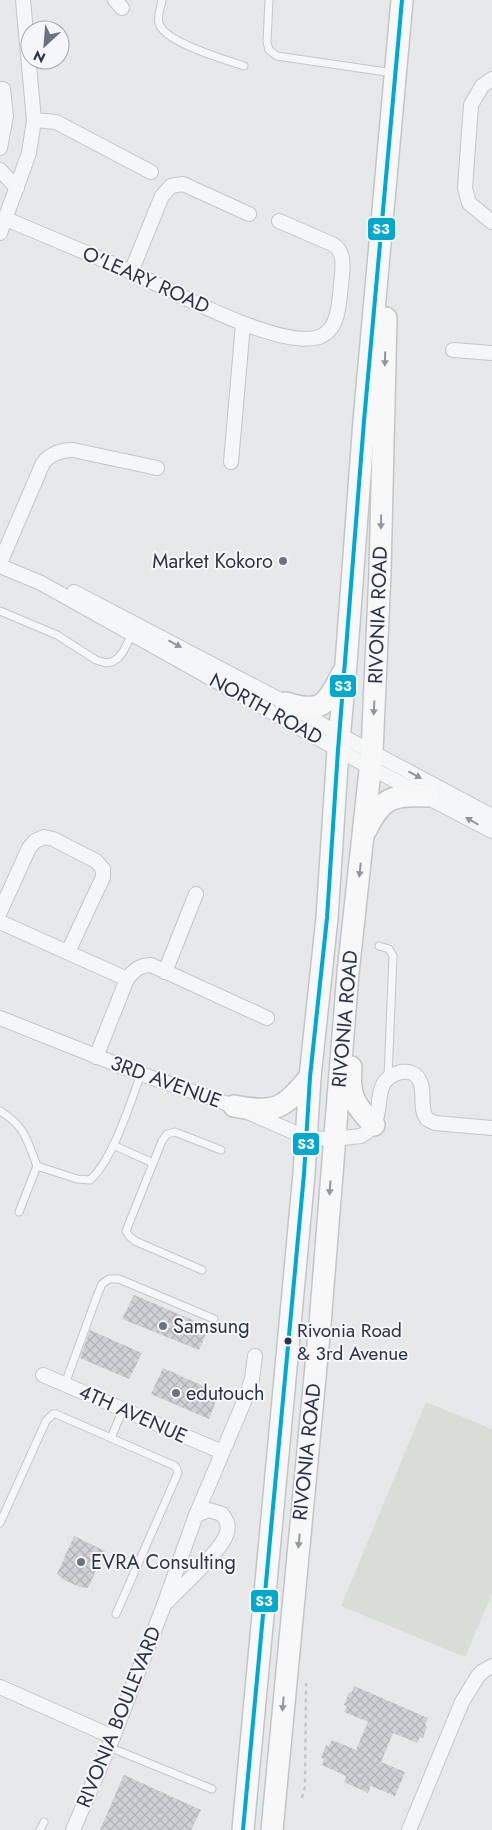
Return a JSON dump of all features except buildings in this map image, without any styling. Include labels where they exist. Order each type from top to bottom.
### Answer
[{"type":"main road","name":"RIVONIA ROAD","points":[[243,1830],[310,1077],[327,918],[364,421],[402,0]]},
{"type":"main road","name":"RIVONIA ROAD","points":[[272,1830],[320,1324],[348,973],[372,760],[380,572],[387,247],[387,223],[384,206]]},
{"type":"main road","points":[[286,703],[304,709],[321,705],[328,699],[346,664]]},
{"type":"main road","points":[[364,834],[374,813],[394,797],[404,795],[427,796]]},
{"type":"main road","points":[[348,973],[356,998],[350,1088],[356,1105],[374,1125]]},
{"type":"main road","points":[[234,1106],[258,1110],[275,1108],[293,1097],[310,1077]]},
{"type":"street","points":[[0,233],[29,152],[34,120],[23,0]]},
{"type":"street","points":[[492,79],[482,86],[471,104],[465,188],[469,203],[492,222]]},
{"type":"street","points":[[0,148],[6,116],[3,89]]},
{"type":"street","points":[[34,120],[56,122],[151,172]]},
{"type":"street","points":[[0,170],[16,188]]},
{"type":"street","points":[[131,272],[162,196],[171,186],[183,184],[249,214]]},
{"type":"street","name":"O'LEARY ROAD","points":[[6,219],[131,272],[243,324],[286,338],[299,340],[319,337],[332,328],[339,306],[343,264],[341,252],[337,247],[279,220]]},
{"type":"street","points":[[231,462],[243,324]]},
{"type":"street","points":[[453,350],[492,354]]},
{"type":"street","points":[[0,565],[43,463],[47,458],[67,450],[73,450],[157,468]]},
{"type":"street","name":"NORTH ROAD","points":[[0,565],[41,583],[132,634],[372,760],[492,816]]},
{"type":"street","name":"NORTH ROAD","points":[[41,583],[70,590],[286,703],[339,743]]},
{"type":"street","name":"NORTH ROAD","points":[[372,760],[427,796],[492,831]]},
{"type":"street","points":[[0,912],[29,848],[35,841],[48,837],[96,861],[103,869],[103,877],[68,952]]},
{"type":"street","points":[[165,972],[196,894]]},
{"type":"street","points":[[0,922],[127,979]]},
{"type":"street","points":[[96,1057],[127,979],[132,972],[144,965],[151,965],[267,1018]]},
{"type":"street","name":"3RD AVENUE","points":[[0,1018],[141,1074],[234,1106],[306,1138],[334,1139],[361,1136],[374,1125]]},
{"type":"street","points":[[374,1125],[380,1092],[388,1077],[408,1072],[417,1076],[423,1088],[424,1115],[431,1121],[492,1128]]},
{"type":"street","name":"RIVONIA BOULEVARD","points":[[73,1830],[111,1742],[196,1514],[246,1397],[252,1379],[255,1356]]},
{"type":"street","name":"4TH AVENUE","points":[[43,1375],[222,1452]]},
{"type":"street","name":"RIVONIA BOULEVARD","points":[[164,1604],[209,1558],[227,1534],[228,1528],[222,1514],[209,1510],[196,1514]]},
{"type":"street","points":[[409,1830],[462,1702],[478,1676],[492,1666]]},
{"type":"street","points":[[0,1687],[111,1742]]},
{"type":"lane","points":[[162,0],[159,23],[163,32],[179,42],[244,66]]},
{"type":"lane","points":[[269,0],[267,42],[269,50],[277,56],[396,74]]},
{"type":"lane","points":[[0,611],[57,635],[96,660],[106,663],[112,662],[124,652],[132,634]]},
{"type":"lane","points":[[379,946],[389,949],[394,959],[388,1077]]},
{"type":"lane","points":[[38,1166],[77,1179],[90,1180],[103,1167],[141,1074]]},
{"type":"lane","points":[[0,1111],[24,1132],[38,1166],[19,1212]]},
{"type":"lane","points":[[202,1270],[135,1241],[126,1230],[162,1141],[167,1134],[175,1132],[221,1150]]},
{"type":"lane","points":[[112,1145],[153,1163]]},
{"type":"lane","points":[[65,1384],[102,1284],[109,1279],[119,1279],[214,1319]]},
{"type":"lane","points":[[111,1438],[123,1409]]},
{"type":"lane","points":[[0,1523],[42,1428],[46,1421],[56,1414],[175,1466],[178,1473],[174,1485],[116,1614]]},
{"type":"lane","points":[[111,1742],[212,1789]]},
{"type":"lane","points":[[40,1830],[44,1822]]},
{"type":"shaded area","points":[[426,1402],[492,1429],[492,1594],[465,1657],[341,1606]]},
{"type":"transit line","name":"S3","points":[[243,1830],[304,1174],[310,1077],[327,918],[338,750],[364,421],[402,0]]},
{"type":"place","name":"Market Kokoro","points":[[283,561]]},
{"type":"place","name":"Samsung","points":[[163,1326]]},
{"type":"place","name":"Rivonia Road & 3rd Avenue","points":[[288,1341]]},
{"type":"place","name":"edutouch","points":[[176,1393]]},
{"type":"place","name":"EVRA Consulting","points":[[81,1562]]}]
